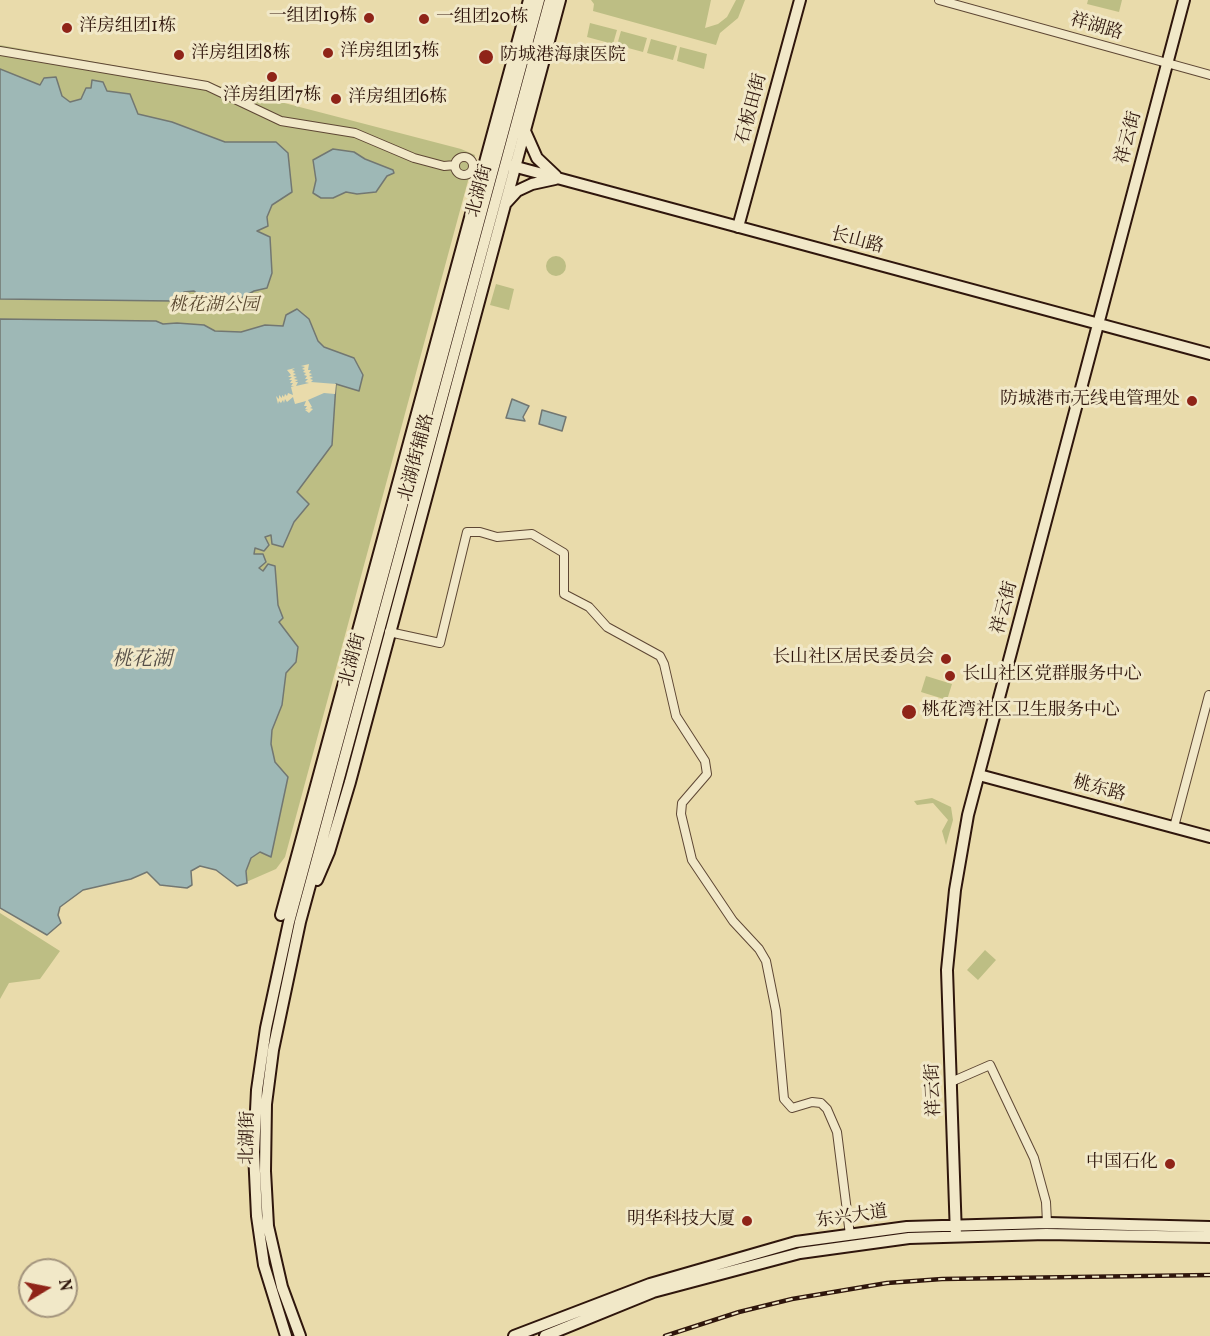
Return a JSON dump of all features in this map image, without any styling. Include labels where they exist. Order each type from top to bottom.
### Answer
[{"type":"main road","name":"北湖街辅路","points":[[281,915],[494,165],[529,0]]},
{"type":"main road","name":"北湖街","points":[[286,1336],[264,1265],[256,1216],[254,1152],[257,1090],[266,1028],[292,910],[538,0]]},
{"type":"main road","name":"北湖街","points":[[300,1336],[282,1287],[268,1226],[264,1171],[266,1104],[273,1050],[300,922],[375,666],[469,316],[494,165],[522,102],[550,0]]},
{"type":"main road","name":"北湖街辅路","points":[[494,165],[524,130],[560,0]]},
{"type":"main road","name":"石板田街","points":[[738,227],[800,0]]},
{"type":"main road","name":"祥云街","points":[[956,1231],[947,970],[960,858],[979,775],[1184,0]]},
{"type":"main road","points":[[522,102],[524,130],[537,158],[558,179]]},
{"type":"main road","name":"北湖街辅路","points":[[469,316],[504,204],[494,165]]},
{"type":"main road","name":"长山路","points":[[494,165],[558,179],[1210,354]]},
{"type":"main road","points":[[504,204],[517,191],[532,184],[558,179]]},
{"type":"main road","points":[[375,666],[388,632],[402,564]]},
{"type":"main road","name":"桃东路","points":[[979,775],[1210,837]]},
{"type":"main road","name":"东兴大道","points":[[546,1336],[653,1292],[800,1253],[956,1231],[1047,1224],[1210,1227]]},
{"type":"main road","name":"东兴大道","points":[[514,1336],[650,1284],[796,1242],[907,1227],[1046,1234],[1210,1237]]},
{"type":"street","name":"祥湖路","points":[[939,0],[1210,75]]},
{"type":"street","points":[[0,51],[207,86],[281,121],[355,133],[414,158],[444,166],[455,165],[460,158],[465,157],[494,165]]},
{"type":"street","points":[[455,165],[458,172],[465,175],[494,165]]},
{"type":"street","points":[[388,632],[440,643],[467,532],[480,532],[497,537],[532,534],[564,553],[564,594],[589,607],[607,627],[660,656],[664,664],[676,716],[705,761],[707,774],[682,803],[681,813],[692,860],[733,921],[759,949],[766,962],[776,1011],[784,1099],[792,1108],[812,1102],[821,1103],[827,1109],[837,1132],[850,1235]]},
{"type":"street","points":[[1174,827],[1209,695]]},
{"type":"street","points":[[951,1082],[990,1065],[1034,1158],[1046,1202],[1047,1224]]},
{"type":"green space","points":[[591,0],[711,0],[705,28],[718,24],[727,17],[736,0],[745,0],[738,18],[720,33],[716,45],[593,11],[594,4]]},
{"type":"green space","points":[[1088,0],[1122,0],[1119,12],[1087,4]]},
{"type":"green space","points":[[590,23],[617,30],[613,44],[587,37]]},
{"type":"green space","points":[[621,31],[647,38],[643,52],[617,45]]},
{"type":"green space","points":[[651,39],[677,46],[673,60],[647,53]]},
{"type":"green space","name":"桃花湖公园","points":[[0,45],[196,80],[461,149],[475,155],[285,857],[276,869],[237,886],[216,870],[200,866],[191,871],[192,885],[187,888],[160,885],[147,872],[131,879],[83,890],[60,907],[58,915],[61,923],[47,935],[0,908]]},
{"type":"green space","points":[[680,47],[707,54],[704,69],[677,61]]},
{"type":"green space","points":[[556,256],[563,259],[566,266],[563,273],[556,276],[549,273],[546,266],[549,259]]},
{"type":"green space","points":[[496,284],[514,289],[509,310],[490,305]]},
{"type":"green space","points":[[926,676],[952,684],[947,700],[921,692]]},
{"type":"green space","points":[[932,798],[951,807],[953,820],[946,845],[942,831],[948,820],[933,803],[917,805],[914,801]]},
{"type":"green space","points":[[0,913],[60,951],[40,979],[9,983],[0,999]]},
{"type":"green space","points":[[985,950],[996,960],[978,980],[967,970]]},
{"type":"water","points":[[0,69],[40,85],[44,78],[56,77],[62,96],[70,102],[81,99],[86,88],[91,88],[92,80],[103,82],[107,91],[130,94],[138,114],[172,122],[225,142],[276,142],[288,153],[292,192],[272,205],[267,217],[268,226],[257,231],[270,237],[272,273],[267,288],[254,291],[229,305],[213,307],[194,291],[184,292],[173,301],[0,299]]},
{"type":"water","points":[[333,149],[354,152],[393,170],[394,173],[387,176],[376,192],[357,194],[346,192],[333,198],[321,198],[313,193],[316,180],[313,160]]},
{"type":"water","name":"桃花湖","points":[[297,309],[309,319],[318,341],[324,347],[354,358],[363,375],[359,391],[336,384],[332,445],[297,492],[309,504],[294,522],[283,547],[272,544],[271,535],[265,537],[269,545],[264,551],[255,548],[254,554],[263,554],[266,562],[259,568],[263,571],[268,564],[275,566],[278,605],[283,618],[279,622],[298,647],[296,662],[286,673],[282,705],[272,730],[271,744],[275,762],[288,777],[271,857],[260,852],[251,858],[246,871],[247,883],[237,886],[216,870],[200,866],[191,871],[192,885],[187,888],[160,885],[147,872],[131,879],[83,890],[60,907],[58,915],[61,923],[47,935],[0,908],[0,319],[156,321],[163,324],[204,325],[215,331],[241,332],[265,325],[283,326],[286,315]]},
{"type":"water","points":[[512,399],[529,406],[523,417],[525,421],[506,418]]},
{"type":"water","points":[[542,410],[566,417],[562,431],[539,424]]},
{"type":"pier","points":[[309,364],[308,370],[311,370],[309,373],[312,374],[309,376],[313,377],[310,379],[313,380],[311,382],[336,384],[335,394],[324,393],[308,400],[312,407],[310,408],[313,409],[309,413],[305,410],[308,409],[305,409],[307,406],[304,406],[306,401],[295,404],[293,397],[287,402],[285,399],[284,403],[283,400],[281,403],[279,401],[278,404],[276,396],[279,399],[279,395],[282,398],[282,395],[287,396],[288,393],[293,395],[291,387],[294,386],[290,383],[292,380],[289,380],[292,377],[288,377],[291,375],[287,370],[295,368],[292,370],[296,374],[293,376],[297,377],[294,379],[298,380],[295,382],[298,382],[296,386],[309,383],[305,382],[308,379],[305,379],[307,376],[303,372],[305,370],[302,369],[305,367],[301,366]]},
{"type":"railway","points":[[665,1336],[739,1312],[792,1299],[887,1283],[942,1279],[1210,1275]]},
{"type":"place","name":"一组团19栋","points":[[369,18]]},
{"type":"place","name":"一组团20栋","points":[[424,19]]},
{"type":"place","name":"洋房组团1栋","points":[[67,28]]},
{"type":"place","name":"洋房组团3栋","points":[[328,53]]},
{"type":"place","name":"洋房组团8栋","points":[[179,55]]},
{"type":"place","name":"防城港海康医院","points":[[486,57]]},
{"type":"place","name":"洋房组团7栋","points":[[272,77]]},
{"type":"place","name":"洋房组团6栋","points":[[336,99]]},
{"type":"place","name":"防城港市无线电管理处","points":[[1192,401]]},
{"type":"place","name":"长山社区居民委员会","points":[[946,659]]},
{"type":"place","name":"长山社区党群服务中心","points":[[950,676]]},
{"type":"place","name":"桃花湾社区卫生服务中心","points":[[909,712]]},
{"type":"place","name":"中国石化","points":[[1170,1164]]},
{"type":"place","name":"明华科技大厦","points":[[747,1221]]}]
